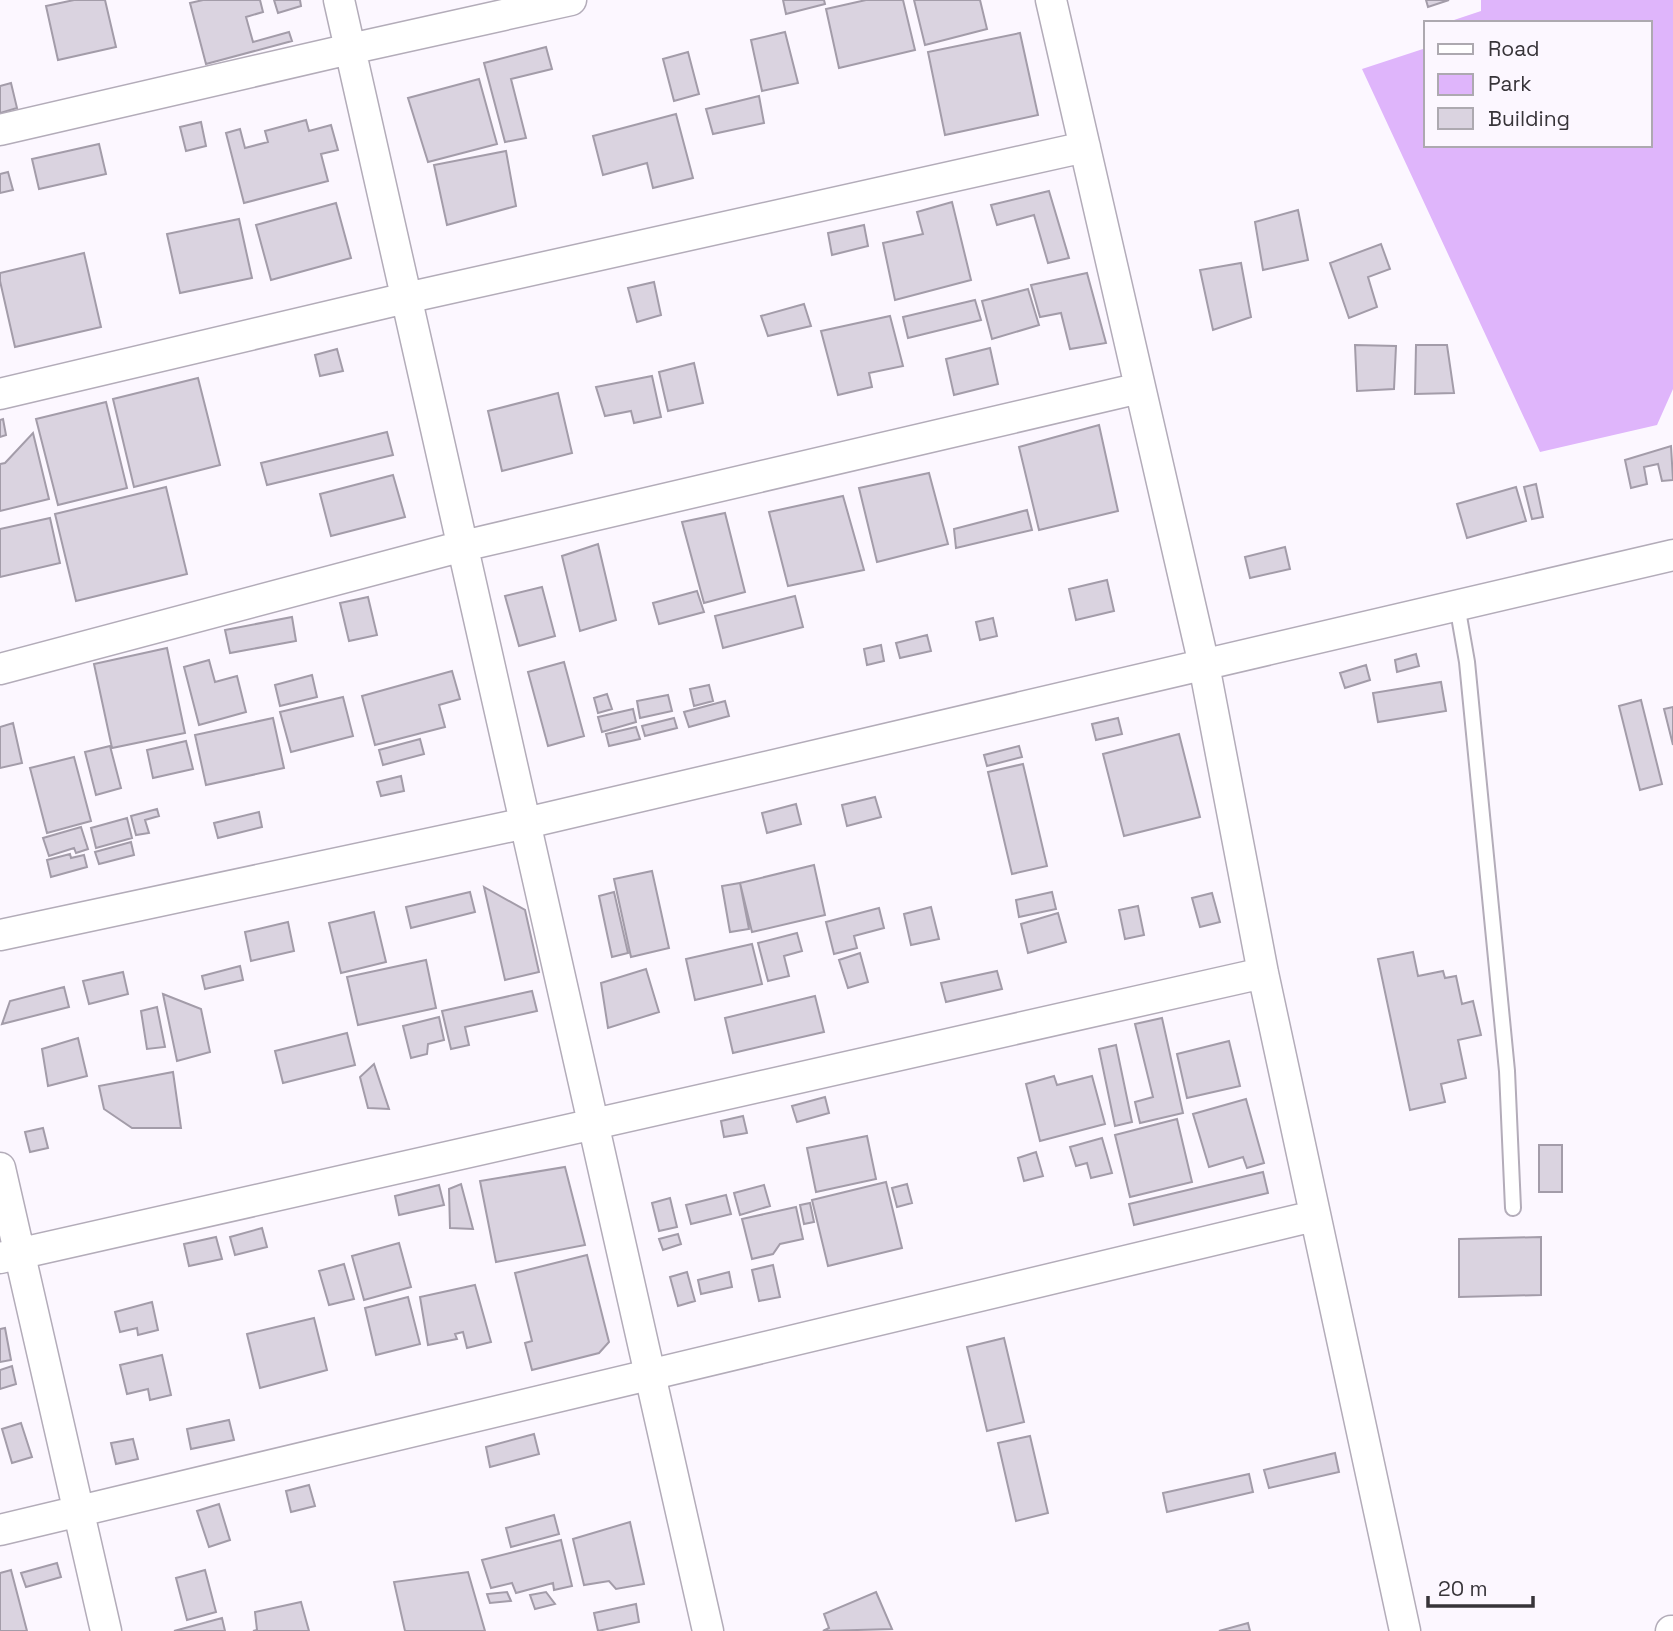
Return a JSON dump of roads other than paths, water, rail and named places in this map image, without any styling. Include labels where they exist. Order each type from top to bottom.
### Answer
[{"type":"street","points":[[339,0],[708,1631]]},
{"type":"street","points":[[0,130],[571,0]]},
{"type":"street","points":[[1051,0],[1204,665],[1263,973],[1405,1631]]},
{"type":"street","points":[[0,394],[406,298],[1085,147]]},
{"type":"street","points":[[0,669],[463,546],[1140,388]]},
{"type":"street","points":[[0,935],[526,823],[1673,555]]},
{"type":"street","points":[[10,1255],[1263,973]]},
{"type":"street","points":[[0,1168],[10,1255],[79,1511],[106,1631]]},
{"type":"street","points":[[0,1530],[1314,1216]]},
{"type":"lane","points":[[1457,604],[1467,662],[1507,1071],[1513,1208]]}]
